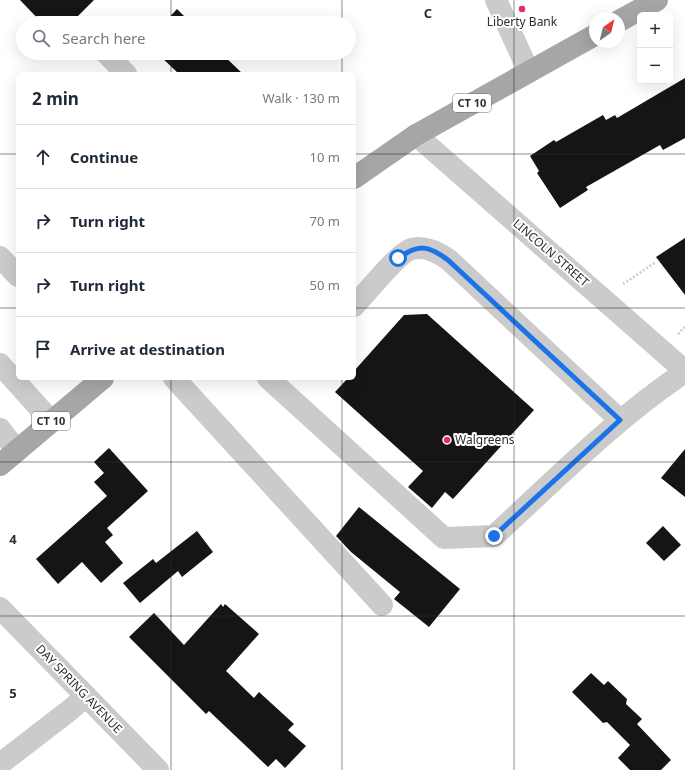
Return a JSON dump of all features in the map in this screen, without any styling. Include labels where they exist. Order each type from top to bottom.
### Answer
[{"type":"main road","points":[[625,18],[657,0]]},
{"type":"main road","name":"CT 10","points":[[356,177],[416,135],[589,38]]},
{"type":"main road","name":"CT 10","points":[[0,465],[101,380]]},
{"type":"street","points":[[496,0],[529,72]]},
{"type":"street","points":[[113,60],[124,72]]},
{"type":"street","name":"LINCOLN STREET","points":[[416,135],[685,371]]},
{"type":"street","points":[[356,304],[398,258],[411,249],[426,248],[438,253],[454,266],[620,420]]},
{"type":"street","points":[[0,257],[16,274]]},
{"type":"street","points":[[0,364],[51,421]]},
{"type":"street","points":[[279,381],[444,538],[494,536],[620,420],[660,388],[685,371]]},
{"type":"street","points":[[176,380],[382,606]]},
{"type":"street","points":[[0,429],[17,451]]},
{"type":"street","name":"DAY SPRING AVENUE","points":[[0,608],[158,770]]},
{"type":"street","points":[[0,764],[86,696]]},
{"type":"path","points":[[623,285],[656,262]]},
{"type":"path","points":[[678,334],[685,328]]},
{"type":"building","points":[[20,0],[94,0],[78,16],[35,16]]},
{"type":"building","points":[[177,9],[184,16],[170,16]]},
{"type":"building","points":[[164,60],[228,60],[241,72],[177,72]]},
{"type":"building","points":[[685,78],[685,138],[663,150],[660,145],[586,187],[588,190],[560,208],[537,173],[539,171],[530,156],[554,140],[556,142],[603,115],[606,120],[615,115],[617,118]]},
{"type":"building","points":[[685,238],[685,295],[656,257]]},
{"type":"building","name":"Walgreens","points":[[427,314],[534,410],[453,499],[445,492],[432,508],[408,487],[423,471],[335,392],[346,380],[356,380],[356,369],[404,315]]},
{"type":"building","points":[[109,448],[148,491],[107,528],[113,535],[105,542],[123,563],[101,583],[82,562],[58,584],[36,559],[107,496],[94,482],[104,473],[94,462]]},
{"type":"building","points":[[685,449],[685,497],[661,478]]},
{"type":"building","points":[[359,507],[460,589],[429,627],[394,599],[400,592],[351,552],[336,536]]},
{"type":"building","points":[[663,526],[681,545],[664,561],[646,543]]},
{"type":"building","points":[[197,531],[213,552],[182,577],[178,571],[140,603],[123,583],[153,559],[156,563]]},
{"type":"building","points":[[221,604],[223,607],[225,604],[259,634],[226,671],[254,698],[259,692],[294,724],[288,730],[306,746],[285,768],[276,759],[268,767],[209,711],[206,714],[129,637],[154,613],[184,645]]},
{"type":"building","points":[[591,673],[604,685],[608,681],[627,699],[626,704],[642,719],[637,724],[671,760],[661,770],[630,770],[618,758],[630,745],[607,722],[603,723],[572,692]]},
{"type":"place","name":"Liberty Bank","points":[[522,9]]},
{"type":"place","name":"Walgreens","points":[[447,440]]},
{"type":"route","points":[[398,258],[411,249],[426,248],[438,253],[448,260],[594,394],[620,420],[494,536]]}]
